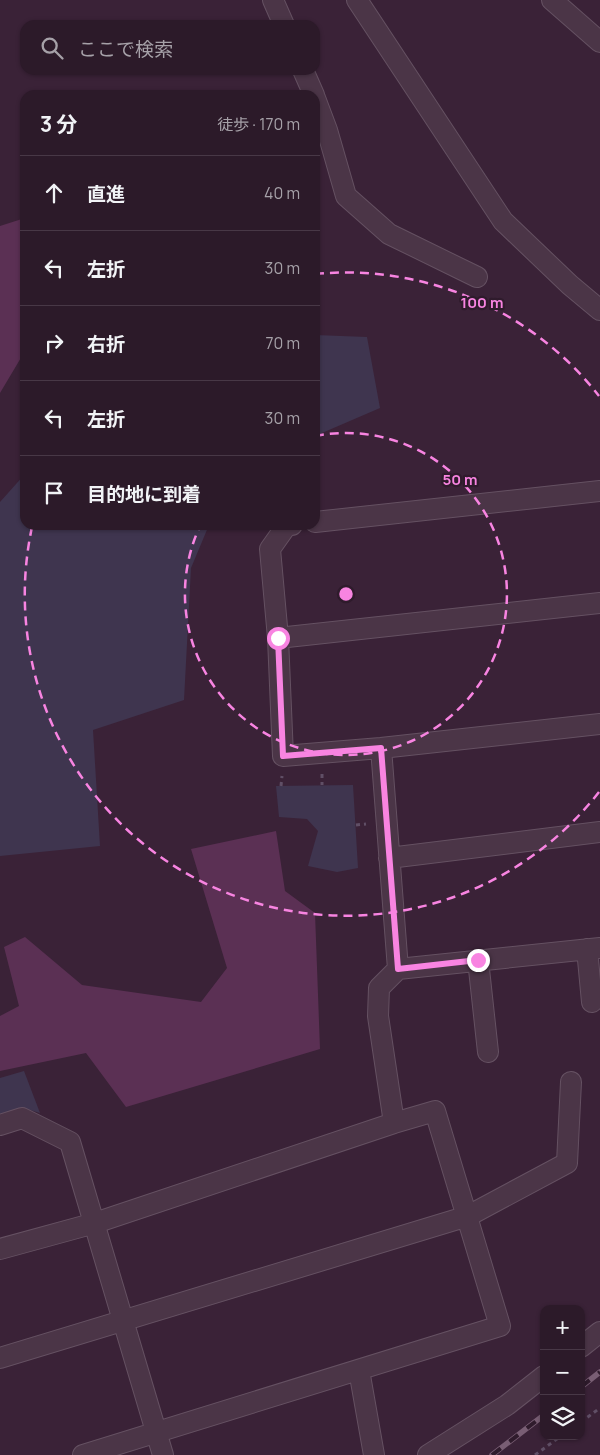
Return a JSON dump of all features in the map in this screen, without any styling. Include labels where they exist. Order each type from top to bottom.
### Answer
[{"type":"street","points":[[272,0],[282,20]]},
{"type":"street","points":[[357,0],[503,221],[570,285],[600,310]]},
{"type":"street","points":[[552,0],[600,42]]},
{"type":"street","points":[[305,75],[311,90]]},
{"type":"street","points":[[320,112],[346,196],[389,234],[477,277]]},
{"type":"street","points":[[320,521],[600,491]]},
{"type":"street","points":[[285,530],[270,549],[278,638],[283,756],[381,748],[600,724]]},
{"type":"street","points":[[278,638],[600,603]]},
{"type":"street","points":[[381,748],[398,969]]},
{"type":"street","points":[[389,858],[600,832]]},
{"type":"street","points":[[394,1123],[378,1016],[379,988],[398,969],[593,949],[592,1002]]},
{"type":"street","points":[[478,960],[488,1052]]},
{"type":"street","points":[[0,1358],[468,1216],[567,1163],[571,1082]]},
{"type":"street","points":[[0,1249],[95,1223],[394,1123],[436,1111],[500,1326],[83,1455]]},
{"type":"street","points":[[0,1125],[22,1118],[70,1142],[163,1455]]},
{"type":"street","points":[[585,1344],[600,1332]]},
{"type":"street","points":[[359,1370],[374,1455]]},
{"type":"street","points":[[428,1455],[507,1405],[540,1379]]},
{"type":"path","points":[[585,1419],[600,1408]]},
{"type":"path","points":[[535,1455],[556,1440]]},
{"type":"shaded area","points":[[20,220],[20,359],[0,393],[0,226]]},
{"type":"shaded area","points":[[320,335],[367,337],[380,408],[320,434]]},
{"type":"shaded area","points":[[20,480],[20,530],[207,530],[191,568],[184,700],[93,730],[100,846],[0,856],[0,502]]},
{"type":"shaded area","points":[[353,785],[358,868],[337,872],[308,866],[318,831],[307,819],[279,817],[276,786]]},
{"type":"shaded area","points":[[276,831],[285,891],[315,913],[320,1049],[126,1107],[86,1053],[0,1071],[0,1016],[19,1006],[4,947],[25,937],[82,985],[201,1002],[227,968],[191,849]]},
{"type":"shaded area","points":[[24,1071],[40,1113],[23,1108],[0,1114],[0,1078]]},
{"type":"railway","points":[[585,1384],[600,1372]]},
{"type":"railway","points":[[492,1455],[540,1418]]},
{"type":"route","points":[[278,638],[283,756],[381,748],[398,969],[478,960]]}]
